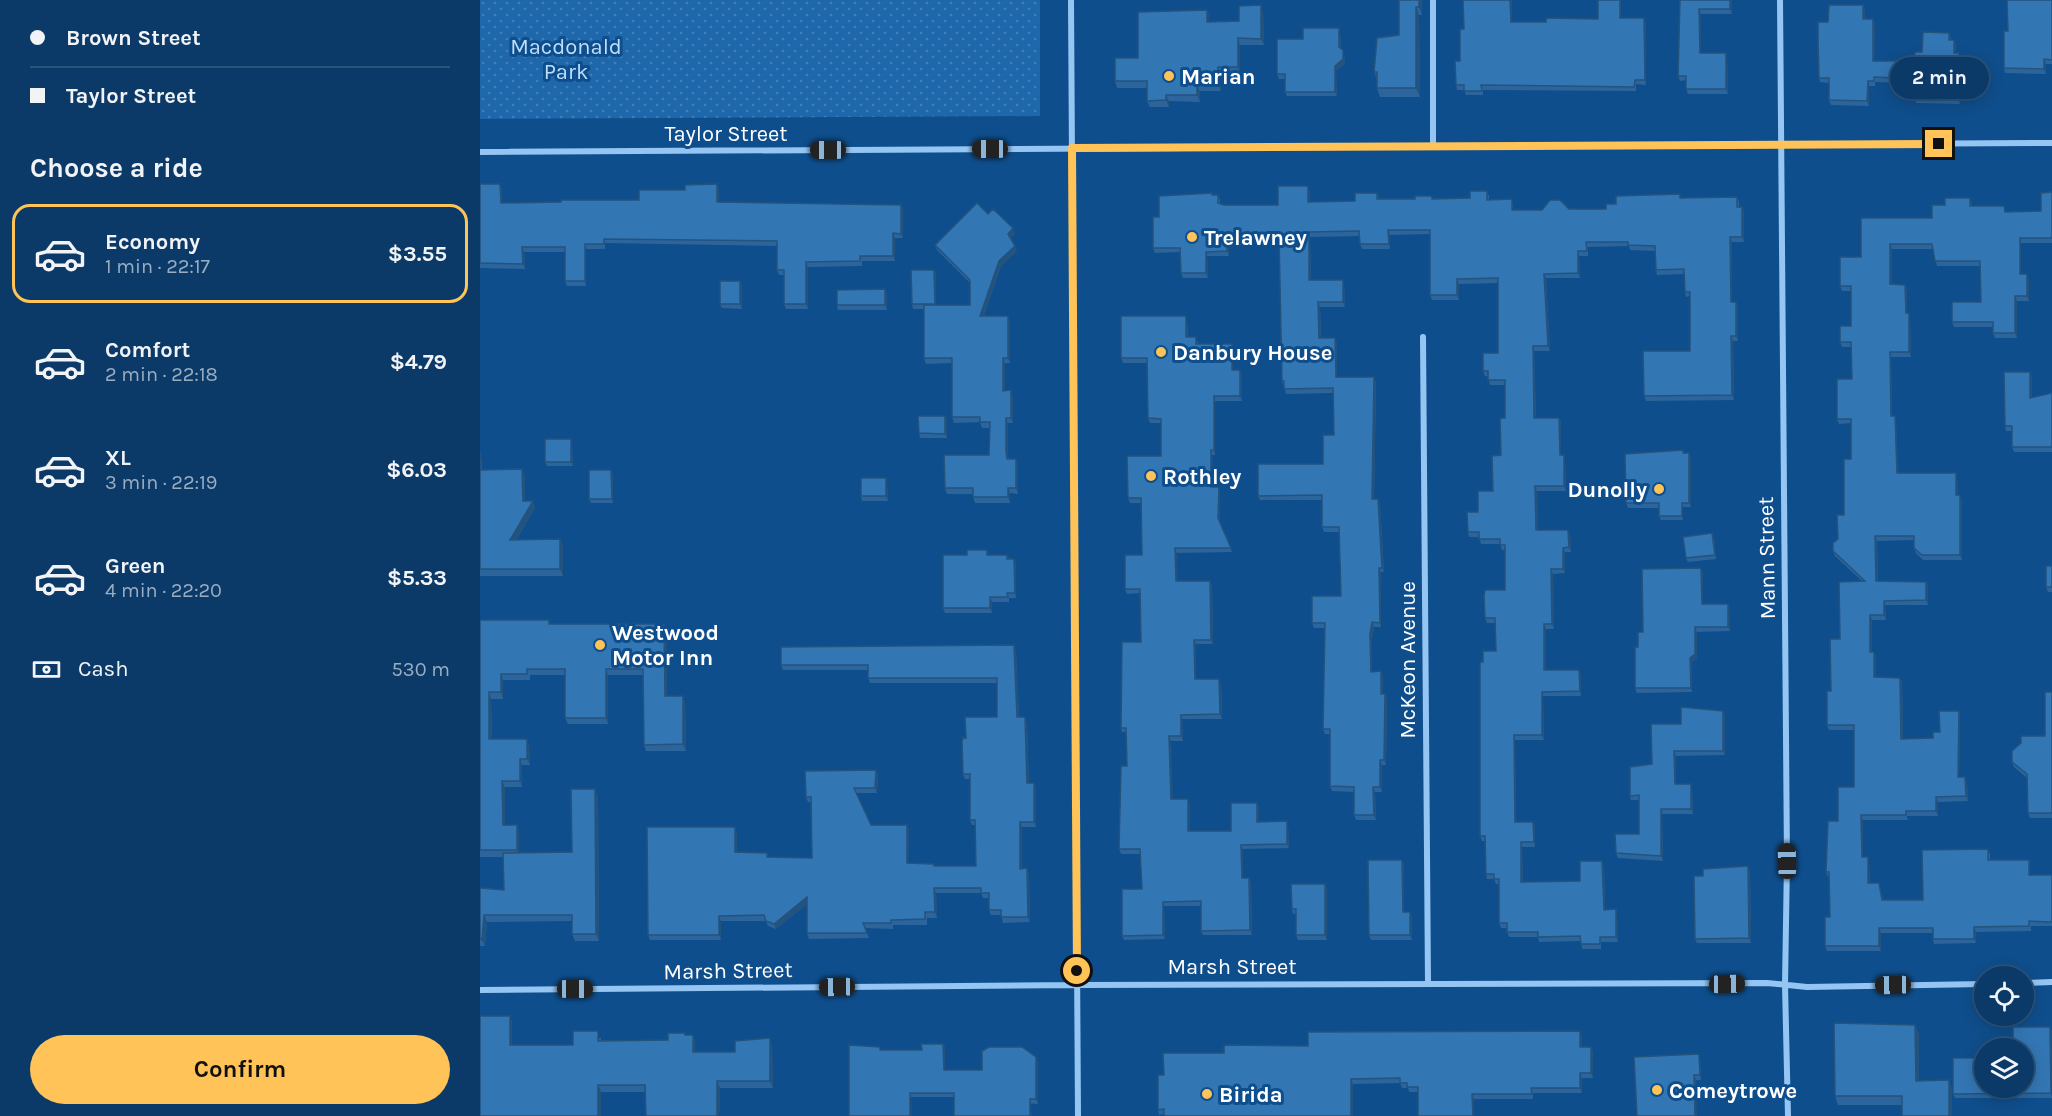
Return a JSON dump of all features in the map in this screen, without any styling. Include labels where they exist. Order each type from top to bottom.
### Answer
[{"type":"street","points":[[1071,0],[1078,1116]]},
{"type":"street","points":[[1433,0],[1433,145]]},
{"type":"street","name":"Mann Street","points":[[1780,0],[1787,861],[1785,985],[1788,1116]]},
{"type":"street","name":"Taylor Street","points":[[480,152],[2052,143]]},
{"type":"street","name":"McKeon Avenue","points":[[1423,337],[1428,983]]},
{"type":"street","points":[[2034,983],[2052,982]]},
{"type":"street","name":"Marsh Street","points":[[480,990],[1428,983],[1807,987],[1974,984]]},
{"type":"green space","name":"Macdonald Park","points":[[480,0],[1040,0],[1040,116],[480,119]]},
{"type":"building","points":[[1399,0],[1419,0],[1419,7],[1416,7],[1416,88],[1377,88],[1377,72],[1374,72],[1377,38],[1399,35]]},
{"type":"building","points":[[1463,0],[1510,0],[1511,22],[1546,22],[1546,18],[1598,19],[1598,0],[1620,0],[1620,18],[1644,18],[1645,80],[1635,80],[1634,87],[1481,85],[1482,91],[1464,91],[1464,85],[1456,85],[1455,61],[1460,61],[1460,29],[1464,29]]},
{"type":"building","points":[[1680,0],[1730,0],[1730,9],[1699,9],[1700,53],[1726,53],[1726,89],[1686,89],[1686,76],[1678,76]]},
{"type":"building","points":[[2007,0],[2052,0],[2052,60],[2044,59],[2044,69],[2004,68],[2004,31],[2008,31]]},
{"type":"building","points":[[1261,5],[1261,39],[1238,38],[1238,67],[1218,67],[1218,85],[1197,85],[1197,95],[1166,95],[1166,100],[1147,101],[1147,81],[1115,81],[1115,58],[1138,58],[1138,12],[1207,10],[1207,22],[1239,21],[1239,6]]},
{"type":"building","points":[[1829,5],[1863,5],[1863,19],[1873,19],[1873,61],[1905,61],[1905,58],[1914,58],[1915,52],[1922,52],[1923,32],[1949,33],[1949,40],[1954,40],[1954,53],[1959,53],[1958,99],[1914,98],[1914,79],[1874,77],[1874,81],[1868,81],[1867,101],[1829,100],[1829,78],[1819,78],[1818,22],[1828,22]]},
{"type":"building","points":[[1303,28],[1339,28],[1339,47],[1343,50],[1343,59],[1335,66],[1335,92],[1285,92],[1285,74],[1277,74],[1277,39],[1303,39]]},
{"type":"building","points":[[480,184],[500,184],[501,203],[639,200],[639,190],[685,190],[685,185],[717,184],[717,202],[901,205],[901,234],[893,233],[893,256],[860,256],[860,261],[806,262],[806,304],[784,304],[784,270],[777,270],[777,241],[604,239],[604,244],[585,244],[585,281],[565,281],[565,247],[522,247],[523,264],[480,263]]},
{"type":"building","points":[[1278,186],[1308,186],[1308,202],[1355,201],[1355,193],[1377,193],[1377,199],[1415,199],[1415,196],[1432,196],[1432,199],[1470,198],[1470,191],[1487,191],[1487,200],[1512,199],[1512,210],[1542,210],[1550,200],[1560,200],[1569,209],[1606,209],[1606,204],[1616,204],[1616,196],[1680,194],[1680,198],[1737,197],[1737,207],[1742,207],[1742,237],[1730,237],[1731,302],[1736,302],[1736,336],[1731,336],[1732,395],[1644,396],[1643,351],[1690,351],[1690,292],[1685,292],[1684,269],[1656,270],[1655,246],[1628,245],[1628,242],[1586,242],[1587,251],[1578,251],[1578,273],[1544,274],[1548,346],[1533,346],[1534,418],[1559,418],[1560,455],[1564,455],[1564,486],[1535,486],[1536,530],[1568,530],[1569,547],[1563,548],[1563,569],[1551,569],[1552,624],[1544,624],[1544,670],[1579,670],[1580,691],[1542,692],[1542,735],[1514,735],[1515,822],[1533,822],[1534,842],[1521,842],[1521,882],[1580,881],[1580,861],[1602,861],[1604,910],[1616,909],[1616,937],[1600,937],[1600,944],[1581,944],[1580,936],[1538,937],[1538,932],[1507,932],[1507,923],[1499,923],[1499,879],[1494,879],[1494,874],[1486,874],[1485,836],[1480,836],[1480,662],[1483,662],[1483,651],[1496,651],[1495,618],[1485,618],[1484,596],[1485,590],[1505,590],[1505,545],[1500,545],[1500,539],[1479,539],[1479,532],[1468,532],[1467,512],[1478,512],[1478,491],[1493,491],[1492,456],[1501,455],[1500,418],[1505,418],[1505,380],[1488,380],[1488,371],[1483,371],[1483,353],[1498,353],[1498,278],[1457,279],[1457,295],[1430,295],[1430,230],[1388,230],[1389,244],[1360,244],[1359,231],[1309,232],[1309,280],[1343,280],[1343,302],[1318,302],[1319,338],[1335,338],[1336,377],[1374,377],[1372,499],[1378,499],[1382,568],[1379,568],[1380,623],[1372,622],[1370,634],[1371,672],[1381,671],[1381,694],[1385,694],[1384,760],[1380,760],[1380,787],[1373,787],[1374,815],[1354,815],[1354,787],[1330,786],[1330,729],[1323,729],[1325,623],[1312,623],[1312,596],[1341,596],[1339,527],[1322,527],[1322,495],[1258,496],[1258,464],[1323,464],[1323,435],[1334,435],[1333,388],[1284,389],[1279,235],[1227,235],[1227,251],[1206,252],[1206,273],[1181,273],[1180,248],[1153,248],[1153,217],[1159,217],[1159,196],[1212,193],[1212,195],[1218,195],[1218,203],[1224,205],[1278,205]]},
{"type":"building","points":[[2052,192],[2052,238],[2020,238],[2020,274],[2027,274],[2027,296],[2015,296],[2015,333],[1993,333],[1993,322],[1952,322],[1952,302],[1981,302],[1980,261],[1935,261],[1932,244],[1890,244],[1890,284],[1905,285],[1906,313],[1909,313],[1909,352],[1890,352],[1891,416],[1895,416],[1897,473],[1956,473],[1956,495],[1960,495],[1960,555],[1922,555],[1914,548],[1914,536],[1875,536],[1876,581],[1926,582],[1926,600],[1884,601],[1884,615],[1870,615],[1870,652],[1874,652],[1874,677],[1900,678],[1901,739],[1933,738],[1933,732],[1940,732],[1939,711],[1959,711],[1958,777],[1965,777],[1966,796],[1936,797],[1936,811],[1906,811],[1906,815],[1861,815],[1862,857],[1868,857],[1868,883],[1879,883],[1882,900],[1923,900],[1922,850],[1988,849],[1988,860],[2029,860],[2029,875],[2052,875],[2052,922],[2029,921],[2029,926],[1974,927],[1974,939],[1933,939],[1933,928],[1879,928],[1879,946],[1825,946],[1825,917],[1830,917],[1829,872],[1826,872],[1828,821],[1838,821],[1838,787],[1854,787],[1854,725],[1827,725],[1827,691],[1831,691],[1830,639],[1840,639],[1839,582],[1865,581],[1833,551],[1833,543],[1838,539],[1837,515],[1844,515],[1844,459],[1851,459],[1851,419],[1837,419],[1837,379],[1852,379],[1851,342],[1840,342],[1840,326],[1851,326],[1851,286],[1840,286],[1840,257],[1861,257],[1861,218],[1932,218],[1932,205],[1945,205],[1945,198],[1970,198],[1970,206],[2004,206],[2005,212],[2041,211],[2041,193]]},
{"type":"building","points":[[977,203],[988,214],[993,209],[1013,228],[1008,234],[1015,246],[999,261],[980,316],[1008,316],[1008,358],[1003,358],[1003,391],[1011,390],[1011,418],[1006,418],[1006,451],[1007,459],[1016,459],[1016,488],[1008,488],[1008,497],[973,497],[973,488],[945,488],[944,455],[989,455],[990,422],[980,422],[980,417],[952,417],[952,358],[924,358],[924,305],[970,305],[970,280],[935,245]]},
{"type":"building","points":[[911,270],[934,270],[935,304],[912,304]]},
{"type":"building","points":[[720,281],[740,281],[740,304],[720,304]]},
{"type":"building","points":[[885,289],[885,305],[837,305],[837,290]]},
{"type":"building","points":[[1121,316],[1186,316],[1186,337],[1196,337],[1196,344],[1232,344],[1232,370],[1240,370],[1240,396],[1214,396],[1214,450],[1211,450],[1211,487],[1219,487],[1218,518],[1231,548],[1175,548],[1176,581],[1210,581],[1211,640],[1194,640],[1195,679],[1219,679],[1220,714],[1181,715],[1181,736],[1169,736],[1171,799],[1188,799],[1188,831],[1231,831],[1231,803],[1257,803],[1257,822],[1287,821],[1287,844],[1241,845],[1242,878],[1249,878],[1250,930],[1201,931],[1201,901],[1163,902],[1163,935],[1122,936],[1122,889],[1142,889],[1140,849],[1119,849],[1121,766],[1127,766],[1126,728],[1121,728],[1122,642],[1141,642],[1140,589],[1125,589],[1125,555],[1142,555],[1141,498],[1128,498],[1127,456],[1161,456],[1161,419],[1148,418],[1147,358],[1121,358]]},
{"type":"building","points":[[2004,372],[2030,372],[2030,398],[2052,393],[2052,447],[2012,447],[2012,426],[2005,426]]},
{"type":"building","points":[[918,416],[945,416],[945,434],[919,433]]},
{"type":"building","points":[[545,439],[571,439],[571,462],[545,462]]},
{"type":"building","name":"Dunolly","points":[[1683,450],[1683,453],[1689,453],[1689,503],[1682,503],[1682,516],[1659,516],[1659,503],[1626,503],[1625,454]]},
{"type":"building","points":[[522,469],[523,501],[533,501],[510,540],[560,539],[560,569],[480,569],[480,470]]},
{"type":"building","points":[[589,470],[611,470],[612,499],[589,499]]},
{"type":"building","points":[[861,478],[886,478],[886,496],[861,496]]},
{"type":"building","points":[[1712,533],[1715,555],[1686,558],[1683,537]]},
{"type":"building","points":[[967,550],[987,550],[987,555],[1007,555],[1007,559],[1014,559],[1015,593],[1007,593],[1008,597],[990,597],[990,608],[943,608],[943,555],[967,555]]},
{"type":"building","points":[[2046,566],[2052,566],[2052,587],[2046,587]]},
{"type":"building","points":[[1701,568],[1702,604],[1728,604],[1728,627],[1695,627],[1695,654],[1690,658],[1691,688],[1635,688],[1635,647],[1638,647],[1638,632],[1643,632],[1642,569]]},
{"type":"building","points":[[480,620],[549,620],[549,624],[664,624],[665,696],[683,696],[683,744],[644,745],[643,669],[606,669],[606,718],[565,718],[565,669],[527,669],[527,674],[501,674],[501,692],[489,692],[489,739],[527,739],[527,759],[520,759],[520,781],[502,781],[503,825],[517,825],[517,850],[480,850]]},
{"type":"building","points":[[1014,645],[1017,717],[1025,717],[1027,783],[1034,783],[1034,822],[1020,822],[1020,869],[1027,868],[1028,917],[1001,917],[1001,910],[989,910],[989,893],[981,893],[981,888],[934,888],[935,912],[925,912],[925,919],[891,920],[891,923],[863,923],[867,933],[807,933],[807,897],[774,924],[766,921],[764,915],[719,916],[719,935],[648,935],[647,827],[735,827],[735,852],[767,853],[767,857],[812,858],[811,797],[806,797],[805,771],[876,770],[875,788],[854,788],[871,825],[907,825],[907,863],[934,864],[934,866],[976,866],[975,820],[970,820],[970,774],[963,774],[962,742],[963,737],[966,738],[965,717],[997,717],[997,678],[868,678],[868,665],[781,665],[781,647]]},
{"type":"building","points":[[2045,692],[2052,692],[2052,813],[2028,813],[2027,774],[2012,762],[2012,751],[2021,743],[2021,736],[2045,736]]},
{"type":"building","points":[[1681,707],[1723,711],[1723,751],[1674,751],[1675,784],[1691,784],[1691,809],[1661,809],[1661,856],[1616,853],[1615,834],[1639,834],[1639,795],[1630,796],[1630,767],[1652,764],[1651,724],[1681,724]]},
{"type":"building","points":[[571,789],[595,789],[596,934],[572,934],[572,915],[484,915],[482,940],[480,939],[480,888],[504,890],[503,853],[572,852]]},
{"type":"building","points":[[1368,860],[1402,860],[1403,912],[1410,912],[1410,935],[1369,935]]},
{"type":"building","points":[[1748,866],[1749,938],[1695,939],[1694,876],[1703,876],[1703,869]]},
{"type":"building","points":[[1291,884],[1325,884],[1325,935],[1296,935],[1296,909],[1292,909]]},
{"type":"building","points":[[480,1016],[510,1016],[510,1045],[573,1045],[573,1031],[598,1031],[598,1041],[668,1040],[668,1033],[685,1033],[685,1035],[693,1035],[693,1052],[735,1052],[735,1041],[770,1038],[770,1081],[717,1081],[717,1116],[646,1116],[645,1085],[598,1085],[598,1116],[480,1116]]},
{"type":"building","points":[[1834,1023],[1915,1025],[1916,1081],[1949,1080],[1949,1116],[1902,1116],[1902,1096],[1835,1096]]},
{"type":"building","points":[[2013,1027],[2050,1027],[2051,1093],[2034,1093],[2034,1038],[2013,1038]]},
{"type":"building","points":[[1580,1031],[1580,1047],[1591,1047],[1591,1073],[1580,1073],[1580,1088],[1531,1088],[1532,1094],[1472,1094],[1473,1116],[1418,1116],[1418,1087],[1407,1087],[1407,1083],[1400,1083],[1400,1078],[1351,1079],[1351,1116],[1164,1116],[1164,1109],[1158,1110],[1158,1075],[1164,1075],[1163,1053],[1224,1053],[1224,1045],[1308,1046],[1308,1032]]},
{"type":"building","points":[[921,1044],[943,1044],[944,1070],[982,1070],[982,1051],[989,1047],[1022,1047],[1036,1057],[1036,1099],[1030,1099],[1030,1116],[954,1116],[954,1093],[910,1093],[910,1116],[849,1116],[849,1045],[880,1047],[880,1050],[922,1050]]},
{"type":"building","name":"Comeytrowe","points":[[1699,1054],[1700,1075],[1694,1075],[1695,1116],[1637,1116],[1634,1057]]},
{"type":"building","points":[[1953,1058],[1974,1058],[1974,1094],[1953,1094]]},
{"type":"place","name":"Marian","points":[[1169,76]]},
{"type":"place","name":"Trelawney","points":[[1192,237]]},
{"type":"place","name":"Danbury House","points":[[1161,352]]},
{"type":"place","name":"Rothley","points":[[1151,476]]},
{"type":"place","name":"Dunolly","points":[[1659,489]]},
{"type":"place","name":"Westwood Motor Inn","points":[[600,645]]},
{"type":"place","name":"Comeytrowe","points":[[1657,1090]]},
{"type":"place","name":"Birida","points":[[1207,1094]]},
{"type":"route","points":[[1077,971],[1072,148],[1939,144]]}]
